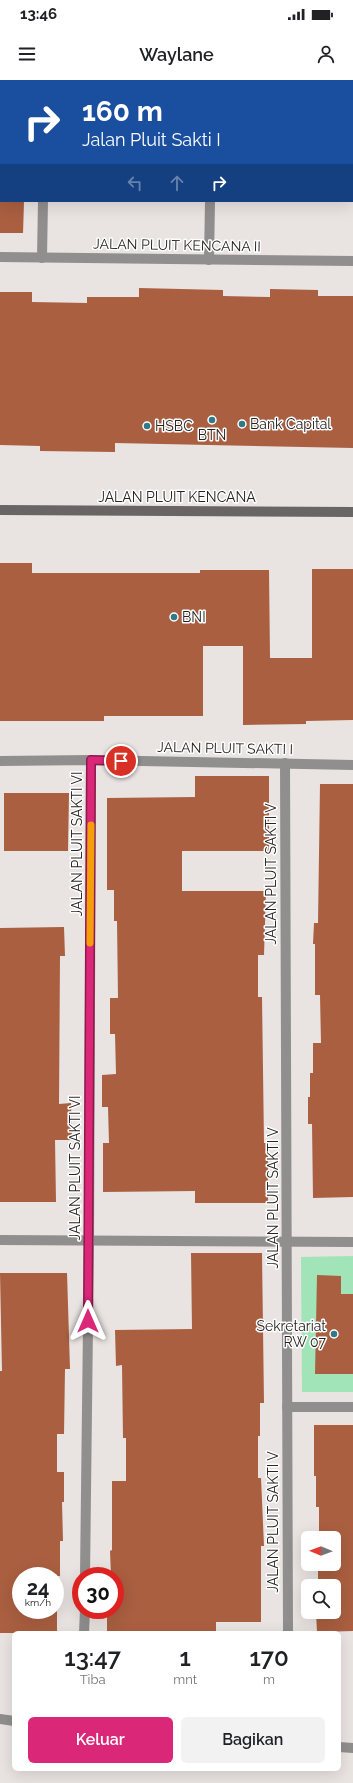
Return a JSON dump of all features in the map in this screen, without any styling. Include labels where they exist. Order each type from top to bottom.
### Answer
[{"type":"street","points":[[42,258],[43,202]]},
{"type":"street","points":[[209,260],[210,202]]},
{"type":"street","name":"JALAN PLUIT KENCANA II","points":[[0,257],[353,261]]},
{"type":"street","name":"JALAN PLUIT KENCANA","points":[[0,510],[353,512]]},
{"type":"street","name":"JALAN PLUIT SAKTI I","points":[[0,762],[91,760],[353,764]]},
{"type":"street","name":"JALAN PLUIT SAKTI VI","points":[[85,1567],[89,1241],[91,760]]},
{"type":"street","name":"JALAN PLUIT SAKTI V","points":[[285,763],[288,1631]]},
{"type":"street","points":[[0,1240],[353,1242]]},
{"type":"street","points":[[287,1407],[353,1407]]},
{"type":"street","points":[[84,1631],[85,1619]]},
{"type":"street","points":[[0,1720],[12,1721]]},
{"type":"street","points":[[341,1747],[353,1748]]},
{"type":"green space","points":[[353,1256],[353,1392],[302,1392],[301,1257]]},
{"type":"building","points":[[0,202],[24,202],[23,233],[0,233]]},
{"type":"building","points":[[139,288],[223,290],[223,296],[270,297],[270,289],[318,290],[318,296],[353,296],[353,448],[115,443],[115,452],[40,451],[40,446],[0,445],[0,292],[32,292],[32,302],[87,303],[87,297],[139,297]]},
{"type":"building","points":[[0,563],[32,563],[32,573],[200,573],[200,570],[269,570],[270,658],[312,658],[312,569],[353,569],[353,720],[306,721],[306,724],[243,725],[243,646],[203,646],[203,716],[104,716],[104,721],[0,721]]},
{"type":"building","points":[[195,776],[269,776],[269,851],[182,851],[182,891],[266,891],[264,955],[258,955],[258,997],[262,997],[264,1143],[268,1143],[268,1203],[195,1203],[195,1191],[103,1192],[103,1143],[109,1143],[108,1107],[102,1107],[102,1075],[116,1074],[115,1034],[110,1034],[110,998],[118,998],[117,921],[114,921],[114,890],[107,890],[107,798],[195,797]]},
{"type":"building","points":[[320,784],[353,784],[353,1197],[313,1198],[312,1124],[308,1124],[308,1097],[310,1097],[310,1073],[313,1073],[313,1043],[321,1043],[320,995],[315,995],[315,944],[313,944],[314,923],[318,923]]},
{"type":"building","points":[[4,793],[69,793],[68,851],[4,851]]},
{"type":"building","points":[[64,927],[65,956],[60,956],[59,1104],[71,1103],[72,1140],[55,1140],[56,1202],[0,1202],[0,928]]},
{"type":"building","points":[[191,1253],[262,1253],[264,1403],[260,1403],[260,1436],[258,1436],[258,1478],[261,1478],[264,1546],[261,1546],[261,1622],[216,1622],[216,1631],[107,1631],[107,1619],[124,1619],[124,1567],[111,1567],[110,1551],[112,1550],[112,1481],[126,1481],[126,1438],[123,1438],[122,1365],[116,1366],[115,1330],[192,1329]]},
{"type":"building","points":[[0,1273],[67,1273],[70,1369],[65,1369],[64,1434],[57,1434],[57,1472],[64,1472],[64,1502],[62,1502],[63,1541],[60,1541],[60,1567],[12,1567],[12,1619],[57,1619],[57,1631],[12,1631],[12,1633],[0,1633],[0,1371],[2,1371]]},
{"type":"building","name":"Sekretariat RW 07","points":[[317,1275],[341,1276],[341,1294],[353,1294],[353,1374],[315,1374]]},
{"type":"building","points":[[314,1425],[353,1425],[353,1631],[317,1631],[316,1619],[341,1619],[341,1579],[318,1579],[318,1571],[341,1571],[341,1531],[319,1531],[319,1507],[316,1507],[316,1476],[314,1476]]},
{"type":"slow traffic","points":[[90,943],[91,825]]},
{"type":"place","name":"BTN","points":[[212,420]]},
{"type":"place","name":"Bank Capital","points":[[242,424]]},
{"type":"place","name":"HSBC","points":[[147,426]]},
{"type":"place","name":"BNI","points":[[174,617]]},
{"type":"place","name":"Sekretariat RW 07","points":[[334,1334]]},
{"type":"route","points":[[88,1321],[91,760],[121,761]]}]
